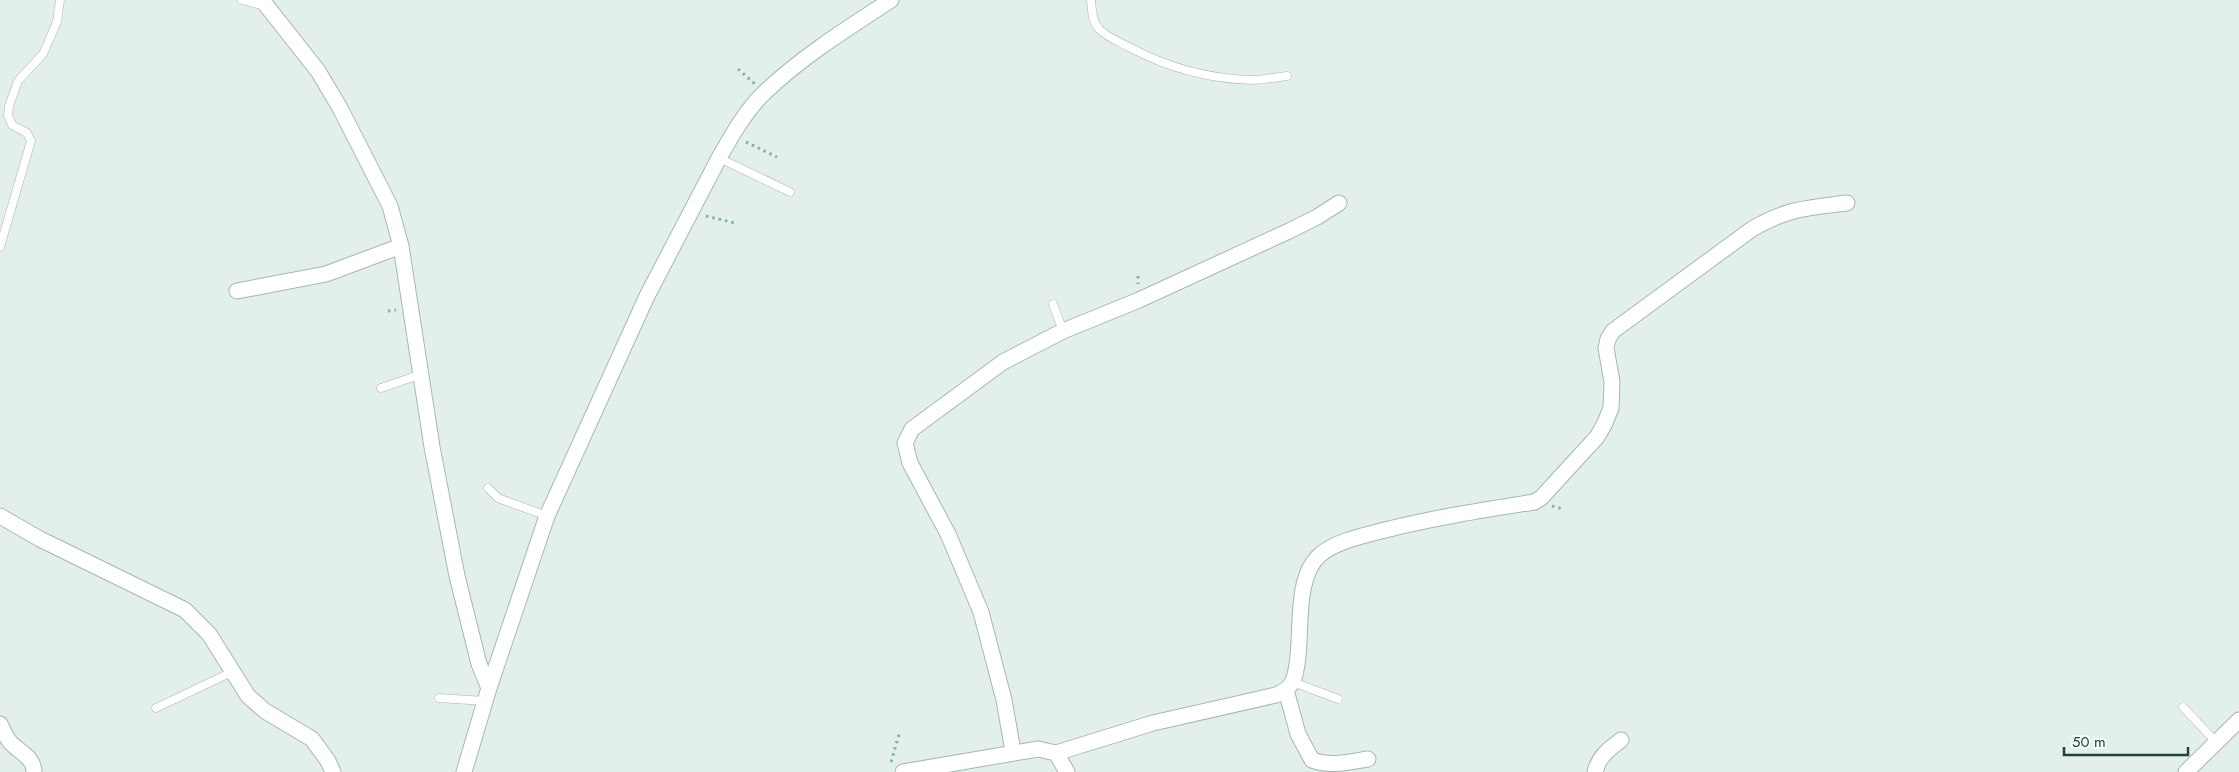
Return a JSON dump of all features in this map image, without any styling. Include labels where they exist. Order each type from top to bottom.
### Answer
[{"type":"street","points":[[464,772],[487,695],[547,516],[647,296],[719,158],[732,135],[764,93],[829,41],[891,0]]},
{"type":"street","points":[[266,4],[318,71],[340,108],[390,206],[401,246],[432,447],[457,576],[487,695]]},
{"type":"street","points":[[1013,751],[1004,700],[980,612],[948,534],[910,463],[906,442],[912,430],[1003,362],[1062,331],[1139,300],[1280,235],[1317,217],[1339,203]]},
{"type":"street","points":[[1368,759],[1322,764],[1312,760],[1298,734],[1289,686],[1300,636],[1302,595],[1311,567],[1322,554],[1350,540],[1415,523],[1534,502],[1541,498],[1591,443],[1605,423],[1611,408],[1612,382],[1606,348],[1608,339],[1613,331],[1752,229],[1774,216],[1796,209],[1847,203]]},
{"type":"street","points":[[238,291],[326,274],[401,246]]},
{"type":"street","points":[[0,516],[40,539],[185,610],[209,634],[248,696],[265,711],[312,739],[328,761],[333,772]]},
{"type":"street","points":[[905,770],[1013,751],[1038,749],[1056,753],[1153,723],[1276,695],[1289,686]]},
{"type":"street","points":[[2186,772],[2217,744],[2239,720]]},
{"type":"street","points":[[0,724],[9,741],[30,759],[34,765],[34,772]]},
{"type":"street","points":[[1595,772],[1597,763],[1607,750],[1622,740]]},
{"type":"street","points":[[1056,753],[1067,772]]},
{"type":"lane","points":[[0,247],[31,141],[27,133],[12,125],[8,115],[9,106],[18,81],[43,54],[57,22],[60,0]]},
{"type":"lane","points":[[242,0],[266,4]]},
{"type":"lane","points":[[1091,0],[1094,20],[1099,29],[1115,40],[1152,59],[1189,72],[1227,77],[1254,80],[1287,76]]},
{"type":"lane","points":[[719,158],[790,192]]},
{"type":"lane","points":[[1053,304],[1062,331]]},
{"type":"lane","points":[[381,388],[422,374]]},
{"type":"lane","points":[[488,488],[498,498],[547,516]]},
{"type":"lane","points":[[156,708],[232,672]]},
{"type":"lane","points":[[1289,686],[1338,699]]},
{"type":"lane","points":[[439,698],[487,695]]},
{"type":"lane","points":[[2183,707],[2217,744]]},
{"type":"path","points":[[738,69],[764,93]]},
{"type":"path","points":[[732,135],[777,157]]},
{"type":"path","points":[[691,212],[735,223]]},
{"type":"path","points":[[900,731],[905,770]]}]
